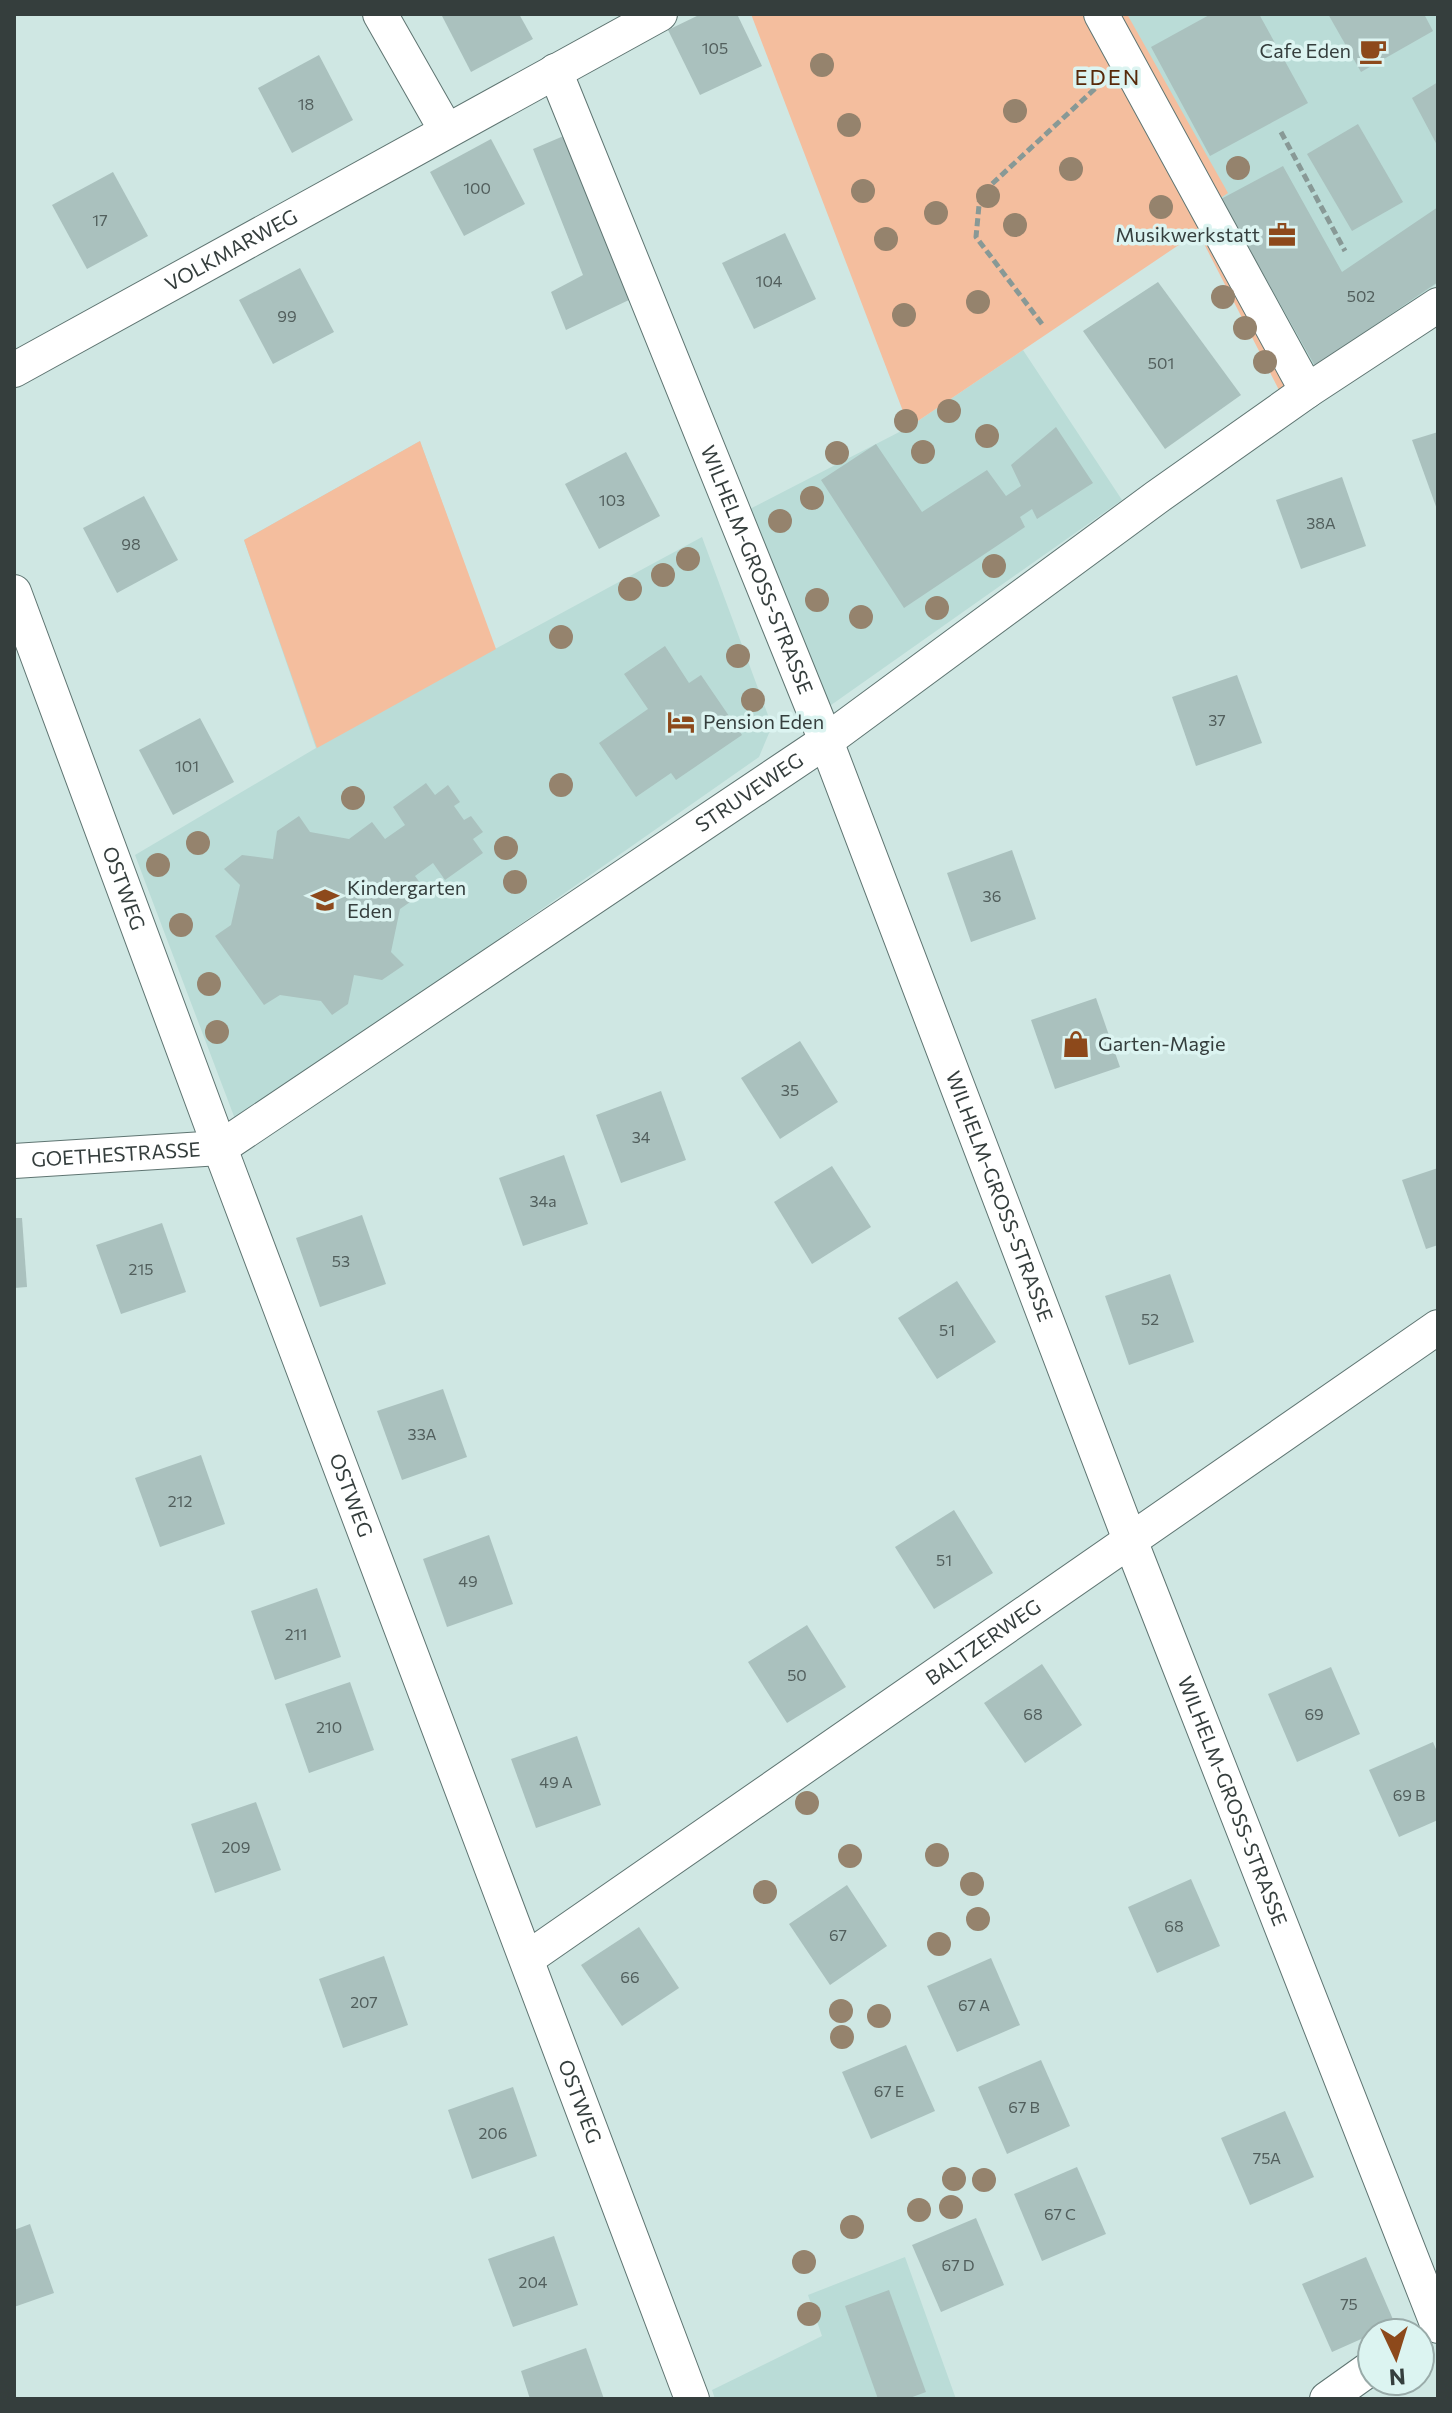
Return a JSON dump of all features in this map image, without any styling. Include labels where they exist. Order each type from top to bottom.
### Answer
[{"type":"street","points":[[380,14],[446,130]]},
{"type":"street","name":"VOLKMARWEG","points":[[14,370],[660,14]]},
{"type":"street","points":[[1101,14],[1307,391]]},
{"type":"street","name":"WILHELM-GROSS-STRASSE","points":[[555,71],[826,741],[1430,2317]]},
{"type":"street","name":"STRUVEWEG","points":[[220,1148],[826,741],[1157,497],[1307,391],[1438,305]]},
{"type":"street","name":"OSTWEG","points":[[14,592],[220,1148],[692,2399]]},
{"type":"street","name":"GOETHESTRASSE","points":[[14,1161],[220,1148]]},
{"type":"street","name":"BALTZERWEG","points":[[528,1958],[1438,1327]]},
{"type":"street","points":[[1327,2399],[1356,2378]]},
{"type":"path","points":[[1042,324],[976,237],[980,195],[1126,59]]},
{"type":"path","points":[[1281,132],[1345,251]]},
{"type":"shaded area","points":[[751,14],[1127,14],[1228,193],[1219,199],[1314,368],[1279,390],[1198,232],[909,427]]},
{"type":"shaded area","points":[[1127,14],[1438,14],[1438,283],[1314,368],[1219,198]]},
{"type":"shaded area","points":[[1023,350],[1122,500],[824,710],[744,512],[909,427]]},
{"type":"shaded area","points":[[420,441],[495,649],[702,537],[772,726],[759,757],[256,1109],[235,1119],[135,855],[316,748],[244,540]]},
{"type":"shaded area","points":[[420,441],[496,649],[317,748],[244,540]]},
{"type":"shaded area","points":[[905,2257],[956,2399],[715,2399],[712,2390],[822,2336],[808,2295]]},
{"type":"building","points":[[441,14],[519,14],[533,39],[471,72]]},
{"type":"building","points":[[701,14],[737,14],[762,66],[700,95],[668,30]]},
{"type":"building","points":[[1211,14],[1259,14],[1308,103],[1210,156],[1151,47]]},
{"type":"building","name":"Cafe Eden","points":[[1328,14],[1424,14],[1433,31],[1361,72]]},
{"type":"building","points":[[319,55],[353,120],[292,153],[258,88]]},
{"type":"building","points":[[1438,82],[1438,147],[1412,98]]},
{"type":"building","points":[[1358,124],[1403,202],[1352,231],[1307,154]]},
{"type":"building","points":[[566,135],[631,299],[566,330],[551,292],[583,275],[533,149]]},
{"type":"building","points":[[491,139],[525,204],[464,236],[430,172]]},
{"type":"building","points":[[1283,166],[1342,272],[1438,207],[1438,282],[1315,366],[1221,199]]},
{"type":"building","points":[[113,172],[148,236],[87,269],[52,205]]},
{"type":"building","points":[[785,233],[816,299],[754,329],[722,263]]},
{"type":"building","points":[[300,268],[334,332],[273,364],[239,300]]},
{"type":"building","points":[[1158,282],[1241,395],[1165,449],[1083,331]]},
{"type":"building","points":[[1056,427],[1093,483],[1037,519],[1032,509],[1020,517],[1025,527],[904,608],[821,480],[876,444],[922,512],[987,470],[1006,496],[1021,486],[1011,465]]},
{"type":"building","points":[[1438,432],[1438,512],[1412,440]]},
{"type":"building","points":[[626,452],[660,516],[599,549],[565,484]]},
{"type":"building","points":[[1342,477],[1366,546],[1301,569],[1276,500]]},
{"type":"building","points":[[144,496],[178,560],[117,593],[83,528]]},
{"type":"building","name":"Pension Eden","points":[[665,646],[689,683],[701,675],[742,735],[676,780],[671,773],[636,797],[599,743],[648,709],[624,674]]},
{"type":"building","points":[[1237,675],[1262,743],[1196,766],[1172,697]]},
{"type":"building","points":[[200,718],[234,782],[173,815],[139,750]]},
{"type":"building","name":"Kindergarten Eden","points":[[426,783],[435,795],[448,785],[460,802],[454,806],[464,820],[471,816],[483,832],[473,839],[483,853],[445,880],[433,863],[415,876],[426,891],[400,909],[391,952],[404,965],[382,980],[354,975],[348,1004],[332,1015],[321,1001],[280,995],[264,1005],[215,936],[231,925],[240,885],[224,869],[242,855],[273,859],[277,831],[299,816],[310,832],[349,839],[372,822],[385,839],[405,825],[393,807]]},
{"type":"building","points":[[1012,850],[1036,919],[971,942],[947,873]]},
{"type":"building","name":"Garten-Magie","points":[[1096,998],[1120,1067],[1055,1089],[1031,1020]]},
{"type":"building","points":[[800,1041],[838,1102],[780,1139],[741,1078]]},
{"type":"building","points":[[661,1091],[686,1160],[621,1183],[596,1115]]},
{"type":"building","points":[[564,1155],[588,1224],[523,1246],[499,1178]]},
{"type":"building","points":[[832,1166],[871,1227],[812,1264],[774,1202]]},
{"type":"building","points":[[1438,1168],[1438,1245],[1426,1249],[1402,1180]]},
{"type":"building","points":[[362,1215],[386,1284],[320,1307],[296,1238]]},
{"type":"building","points":[[14,1218],[22,1218],[27,1287],[14,1288]]},
{"type":"building","points":[[162,1223],[186,1292],[121,1314],[96,1245]]},
{"type":"building","points":[[1170,1274],[1194,1342],[1129,1365],[1105,1296]]},
{"type":"building","points":[[957,1281],[996,1342],[937,1379],[898,1318]]},
{"type":"building","points":[[443,1389],[467,1457],[402,1480],[377,1411]]},
{"type":"building","points":[[201,1455],[225,1524],[160,1547],[135,1478]]},
{"type":"building","points":[[954,1510],[993,1573],[934,1609],[895,1547]]},
{"type":"building","points":[[489,1535],[513,1604],[447,1627],[423,1559]]},
{"type":"building","points":[[317,1588],[341,1657],[275,1680],[251,1611]]},
{"type":"building","points":[[807,1625],[846,1687],[787,1723],[748,1662]]},
{"type":"building","points":[[1042,1664],[1082,1725],[1025,1763],[984,1703]]},
{"type":"building","points":[[1331,1667],[1360,1734],[1297,1762],[1268,1694]]},
{"type":"building","points":[[350,1682],[374,1750],[309,1773],[285,1704]]},
{"type":"building","points":[[577,1736],[601,1805],[536,1828],[511,1759]]},
{"type":"building","points":[[1433,1742],[1438,1754],[1438,1820],[1399,1837],[1369,1770]]},
{"type":"building","points":[[256,1802],[281,1870],[215,1893],[191,1824]]},
{"type":"building","points":[[1191,1879],[1220,1946],[1157,1973],[1128,1907]]},
{"type":"building","points":[[847,1885],[887,1946],[830,1985],[789,1924]]},
{"type":"building","points":[[639,1927],[679,1988],[622,2026],[581,1965]]},
{"type":"building","points":[[384,1956],[408,2025],[343,2048],[319,1979]]},
{"type":"building","points":[[991,1958],[1020,2025],[957,2052],[927,1986]]},
{"type":"building","points":[[906,2045],[935,2111],[871,2139],[842,2072]]},
{"type":"building","points":[[1041,2060],[1070,2126],[1007,2154],[978,2087]]},
{"type":"building","points":[[513,2087],[537,2156],[472,2179],[448,2110]]},
{"type":"building","points":[[1285,2111],[1314,2177],[1250,2205],[1221,2138]]},
{"type":"building","points":[[1077,2167],[1106,2234],[1042,2261],[1014,2194]]},
{"type":"building","points":[[976,2218],[1004,2285],[941,2312],[912,2245]]},
{"type":"building","points":[[30,2224],[54,2293],[14,2307],[14,2230]]},
{"type":"building","points":[[554,2236],[578,2305],[513,2327],[488,2259]]},
{"type":"building","points":[[1366,2257],[1392,2317],[1356,2317],[1356,2341],[1332,2352],[1302,2284]]},
{"type":"building","points":[[889,2290],[926,2392],[907,2399],[878,2399],[845,2306]]},
{"type":"building","points":[[586,2348],[604,2399],[530,2399],[521,2371]]},
{"type":"place","name":"Cafe Eden","points":[[1373,51]]},
{"type":"place","name":"Musikwerkstatt","points":[[1282,235]]},
{"type":"place","name":"Pension Eden","points":[[681,722]]},
{"type":"place","name":"Kindergarten Eden","points":[[325,900]]},
{"type":"place","name":"Garten-Magie","points":[[1076,1044]]},
{"type":"district","name":"EDEN","points":[[1108,77]]}]
